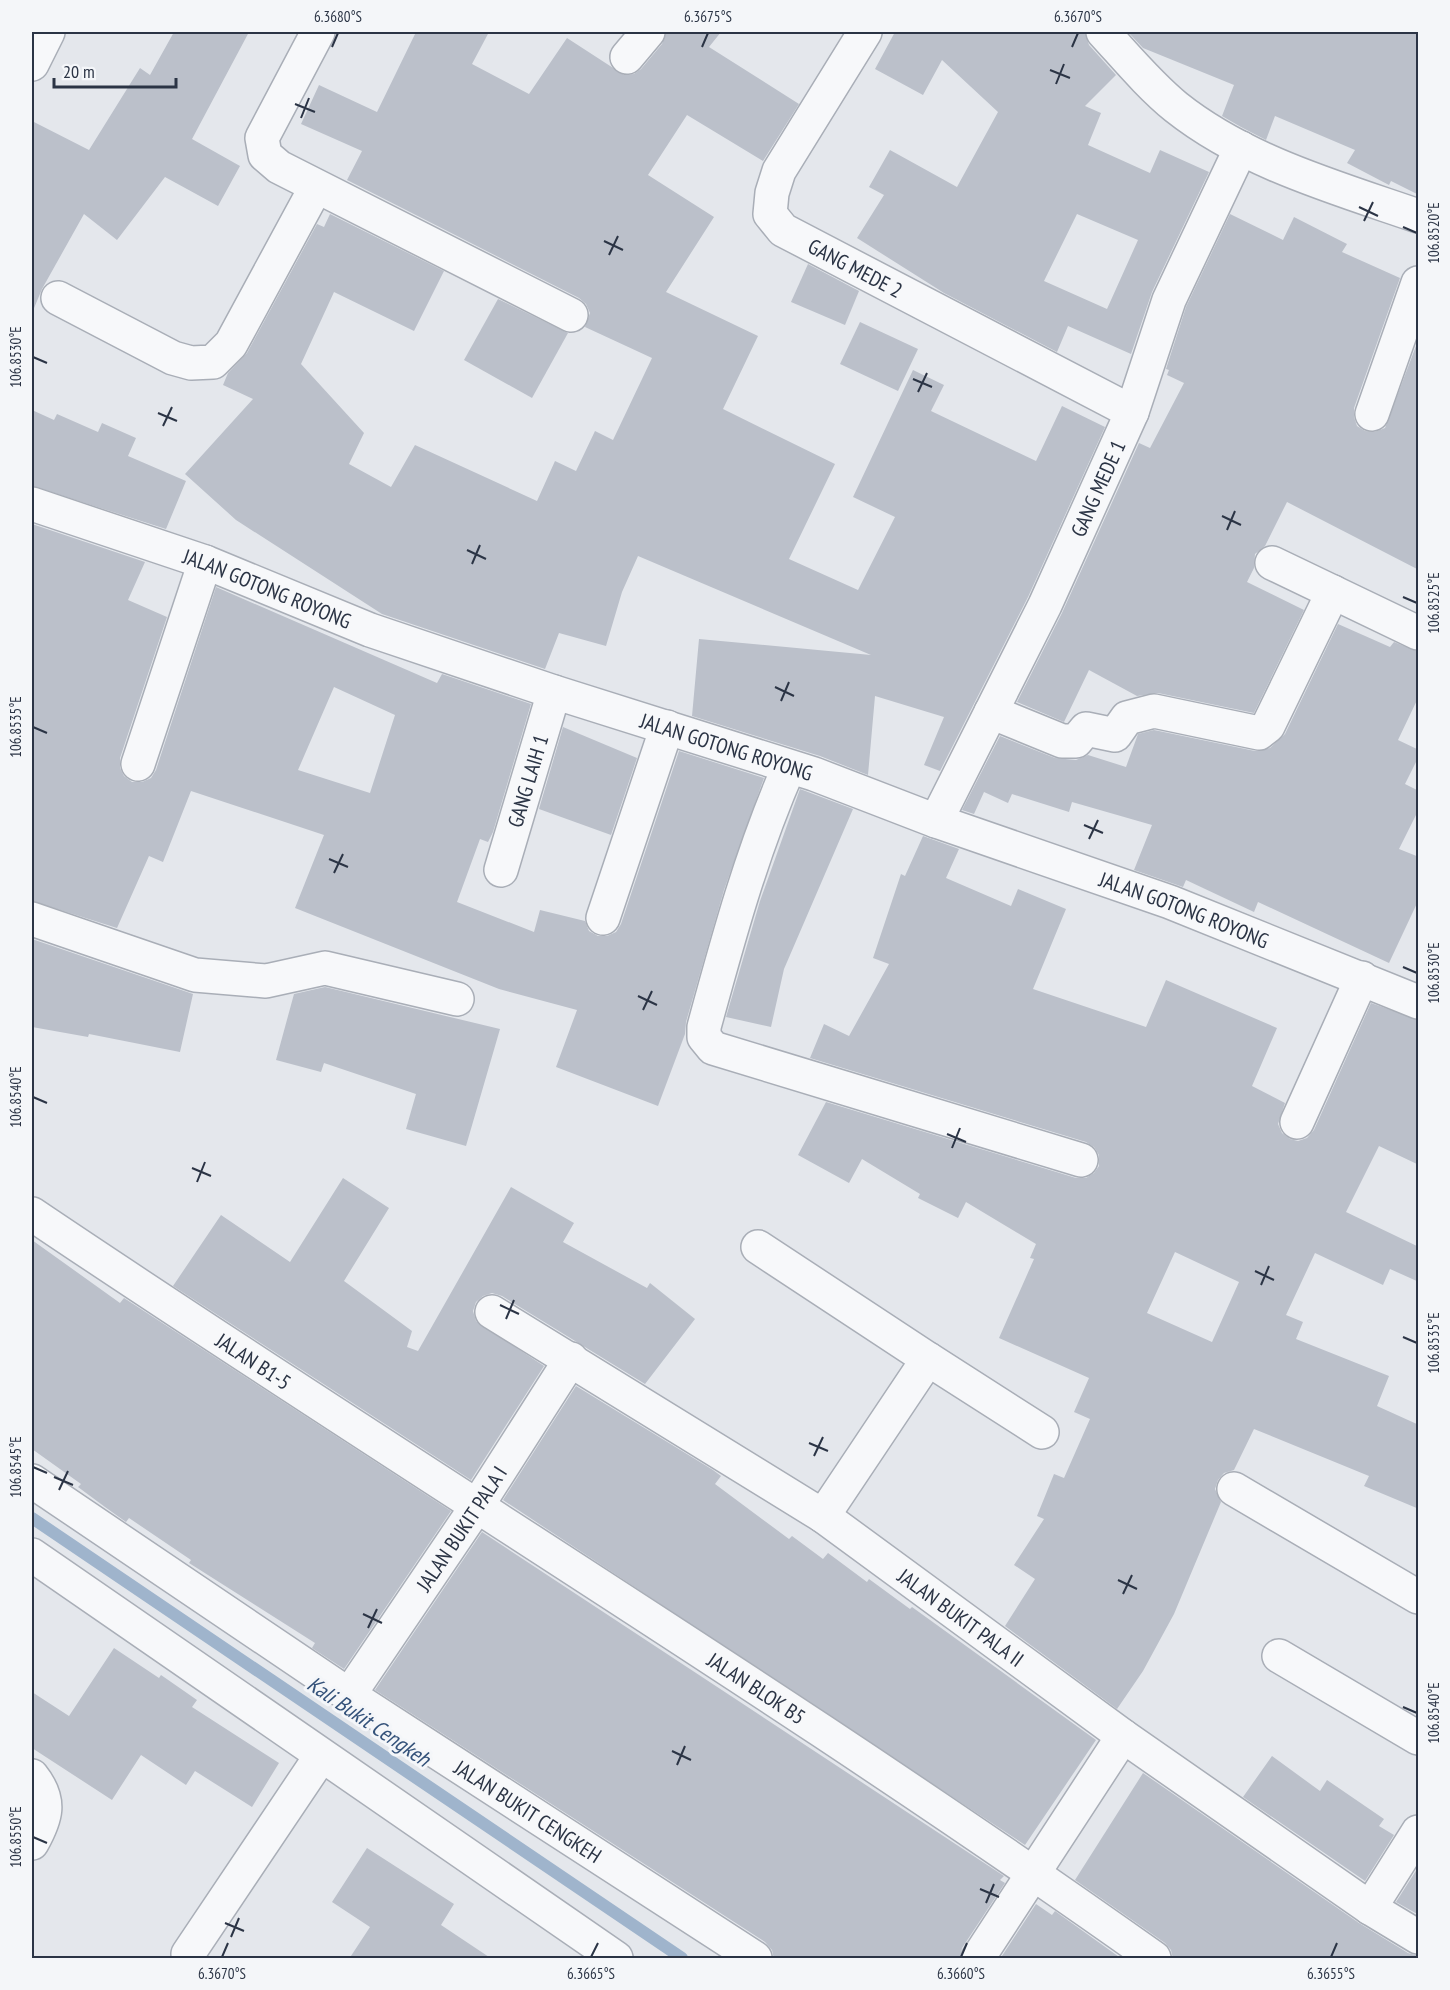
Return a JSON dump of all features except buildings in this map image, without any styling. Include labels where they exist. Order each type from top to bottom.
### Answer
[{"type":"street","points":[[32,64],[48,32]]},
{"type":"street","points":[[318,32],[262,138],[265,154],[279,167],[316,187],[571,315]]},
{"type":"street","points":[[627,57],[648,32]]},
{"type":"street","name":"GANG MEDE 2","points":[[865,32],[779,171],[772,193],[770,214],[783,230],[1132,412]]},
{"type":"street","points":[[1103,32],[1148,82],[1176,107],[1241,148],[1335,187],[1419,216]]},
{"type":"street","name":"GANG MEDE 1","points":[[936,821],[1046,605],[1132,412],[1169,300],[1241,148]]},
{"type":"street","points":[[58,298],[173,358],[191,363],[213,362],[231,344],[316,187]]},
{"type":"street","points":[[1372,414],[1419,282]]},
{"type":"street","name":"JALAN GOTONG ROYONG","points":[[32,504],[205,562],[361,626],[554,692],[789,767],[936,821],[1170,902],[1419,1002]]},
{"type":"street","points":[[138,764],[205,562]]},
{"type":"street","points":[[1272,563],[1419,633]]},
{"type":"street","points":[[991,712],[1062,741],[1076,741],[1086,729],[1115,735],[1127,718],[1154,711],[1259,733],[1268,726],[1333,592]]},
{"type":"street","name":"GANG LAIH 1","points":[[501,870],[554,692]]},
{"type":"street","points":[[603,918],[667,727]]},
{"type":"street","points":[[789,767],[756,846],[730,932],[704,1027],[707,1043],[713,1048],[1081,1160]]},
{"type":"street","points":[[32,919],[195,975],[266,981],[325,968],[457,999]]},
{"type":"street","points":[[1297,1122],[1362,978]]},
{"type":"street","name":"JALAN B1-5","points":[[32,1214],[246,1359],[477,1506]]},
{"type":"street","points":[[758,1246],[1042,1432]]},
{"type":"street","name":"JALAN BUKIT PALA II","points":[[492,1312],[824,1516],[1123,1736],[1370,1908],[1419,1937]]},
{"type":"street","name":"JALAN BUKIT PALA I","points":[[349,1695],[477,1506],[571,1359]]},
{"type":"street","points":[[824,1516],[928,1359]]},
{"type":"street","name":"JALAN BUKIT CENGKEH","points":[[32,1481],[349,1695],[755,1959]]},
{"type":"street","points":[[1234,1489],[1419,1597]]},
{"type":"street","name":"JALAN BLOK B5","points":[[477,1506],[1033,1872],[1154,1959]]},
{"type":"street","points":[[32,1555],[616,1959]]},
{"type":"street","points":[[1279,1656],[1419,1738]]},
{"type":"street","points":[[978,1959],[1123,1736]]},
{"type":"street","points":[[188,1954],[321,1756]]},
{"type":"street","points":[[32,1776],[44,1799],[45,1819],[32,1843]]},
{"type":"street","points":[[1370,1908],[1419,1832]]},
{"type":"waterway","name":"Kali Bukit Cengkeh","points":[[32,1518],[682,1958]]}]
